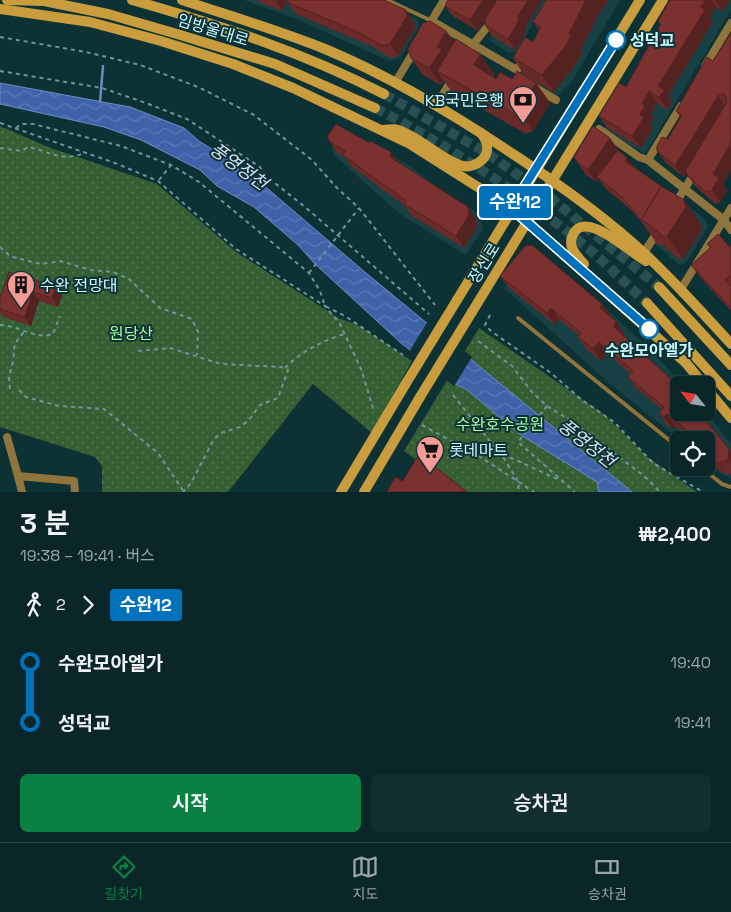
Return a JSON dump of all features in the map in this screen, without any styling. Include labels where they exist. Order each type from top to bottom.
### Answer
[{"type":"main road","name":"임방울대로","points":[[7,0],[44,1],[108,14],[177,34],[275,64],[375,108]]},
{"type":"main road","name":"임방울대로","points":[[132,0],[257,38],[324,65],[384,94]]},
{"type":"main road","points":[[182,0],[326,50],[395,83],[476,129],[552,180],[603,219],[681,289],[731,344]]},
{"type":"main road","name":"장신로","points":[[341,492],[511,208],[640,0]]},
{"type":"main road","name":"장신로","points":[[364,492],[663,0]]},
{"type":"main road","points":[[0,9],[90,22],[161,41],[233,64],[293,88],[382,130],[418,149],[511,208],[613,296],[686,363],[697,376]]},
{"type":"main road","points":[[382,130],[396,129],[419,140],[457,164],[470,166],[481,161],[487,150],[485,138],[476,129]]},
{"type":"main road","points":[[613,296],[572,249],[572,237],[579,228],[584,226],[596,227],[627,250],[660,269]]},
{"type":"main road","points":[[659,287],[731,365]]},
{"type":"main road","points":[[647,303],[731,396]]},
{"type":"main road","points":[[715,398],[731,418]]},
{"type":"street","points":[[395,83],[444,0]]},
{"type":"street","points":[[469,52],[486,31],[495,15]]},
{"type":"street","points":[[432,21],[474,44],[517,73],[530,46]]},
{"type":"street","points":[[702,72],[731,23]]},
{"type":"street","points":[[439,101],[459,68]]},
{"type":"street","points":[[525,82],[556,100]]},
{"type":"street","points":[[648,160],[687,96]]},
{"type":"street","points":[[599,129],[639,158],[648,160],[724,220],[731,230]]},
{"type":"street","points":[[668,215],[698,166]]},
{"type":"street","points":[[681,289],[731,208]]},
{"type":"street","points":[[647,248],[663,223]]},
{"type":"street","points":[[7,437],[22,492]]},
{"type":"street","points":[[18,476],[74,481],[75,492]]},
{"type":"lane","points":[[387,0],[432,21]]},
{"type":"lane","points":[[518,318],[670,441]]},
{"type":"lane","points":[[712,476],[722,484],[731,487]]},
{"type":"path","points":[[0,37],[86,52],[140,65],[198,87],[254,115],[312,160],[336,187],[359,208],[435,305]]},
{"type":"path","points":[[0,71],[102,88],[187,120],[212,135],[240,156],[260,167],[266,176],[429,314]]},
{"type":"path","points":[[0,122],[85,152],[158,181],[236,249],[325,306],[345,316],[403,355]]},
{"type":"path","points":[[16,128],[21,124],[33,124],[121,146],[171,165],[198,182],[308,273],[325,306],[340,324],[361,369],[373,408],[377,410]]},
{"type":"path","points":[[0,148],[21,151],[29,147],[48,154],[72,158],[85,152]]},
{"type":"path","points":[[158,181],[171,165]]},
{"type":"path","points":[[308,273],[359,208]]},
{"type":"path","points":[[0,247],[10,256],[32,262],[73,263],[85,269],[113,272],[123,276],[160,308],[192,319],[198,332],[197,355]]},
{"type":"path","points":[[490,315],[485,325],[491,331],[614,422],[653,463],[703,492]]},
{"type":"path","points":[[0,325],[10,325],[25,331],[48,336],[53,334],[60,316]]},
{"type":"path","points":[[10,389],[8,374],[14,359],[14,345],[25,331]]},
{"type":"path","points":[[138,351],[170,348],[222,364],[285,368],[308,350],[326,340],[344,334]]},
{"type":"path","points":[[478,341],[512,366],[532,392],[547,406],[573,422],[644,476],[660,492]]},
{"type":"path","points":[[19,390],[26,397],[59,406],[104,409],[158,453],[183,491],[191,483],[214,440],[221,433],[244,424],[260,404],[278,398],[288,374],[288,370],[285,368]]},
{"type":"path","points":[[453,395],[505,460],[519,483],[518,492]]},
{"type":"path","points":[[547,406],[518,442],[575,492]]},
{"type":"path","points":[[422,424],[482,458],[534,492]]},
{"type":"path","points":[[502,456],[514,458],[563,482]]},
{"type":"shaded area","points":[[244,0],[377,0],[417,19],[419,27],[400,58],[389,61],[299,20]]},
{"type":"shaded area","points":[[512,0],[547,0],[517,51],[509,53],[488,40]]},
{"type":"shaded area","points":[[564,0],[620,0],[573,80],[556,97],[519,75]]},
{"type":"shaded area","points":[[682,0],[731,0],[731,10],[645,154],[604,129]]},
{"type":"shaded area","points":[[345,129],[412,167],[430,182],[480,215],[483,228],[466,255],[400,214],[333,154],[332,146],[339,133]]},
{"type":"shaded area","points":[[680,200],[705,219],[708,227],[686,263],[679,265],[653,242]]},
{"type":"shaded area","points":[[532,256],[544,256],[605,307],[675,376],[670,376],[670,421],[712,421],[731,444],[731,478],[715,471],[715,431],[670,432],[609,383],[504,288]]},
{"type":"green space","name":"원당산","points":[[0,126],[48,147],[157,184],[236,252],[340,319],[356,324],[412,361],[372,433],[313,384],[228,492],[102,492],[102,466],[95,457],[0,427]]},
{"type":"green space","name":"수완호수공원","points":[[479,328],[605,415],[646,456],[670,473],[670,476],[674,476],[697,492],[461,492],[404,451]]},
{"type":"water","name":"풍영정천","points":[[0,83],[130,107],[184,128],[199,141],[247,171],[366,273],[632,492],[599,492],[597,482],[521,435],[466,389],[457,385],[402,344],[315,264],[298,245],[254,207],[217,186],[200,170],[141,140],[104,127],[0,104]]},
{"type":"pier","points":[[428,321],[472,357],[454,386],[409,352]]},
{"type":"building","points":[[288,0],[384,0],[406,10],[407,16],[390,44],[382,46],[362,34],[287,2]]},
{"type":"building","points":[[448,0],[483,0],[470,20],[445,6]]},
{"type":"building","points":[[497,0],[528,0],[518,16],[519,20],[508,39],[485,25],[485,19]]},
{"type":"building","points":[[546,0],[586,0],[569,34],[571,35],[565,47],[542,75],[513,58],[525,37],[533,42],[541,27],[533,22]]},
{"type":"building","points":[[670,0],[705,0],[701,7],[705,10],[658,86],[664,90],[659,98],[649,91],[642,104],[645,106],[640,114],[644,117],[632,136],[599,116],[619,83],[626,87],[661,24],[658,21]]},
{"type":"building","points":[[430,21],[446,31],[437,47],[442,49],[429,68],[411,58],[408,49],[423,23]]},
{"type":"building","points":[[731,33],[731,143],[713,174],[719,178],[712,190],[706,192],[687,175],[686,170],[727,102],[726,95],[718,96],[675,166],[657,151],[657,146],[662,137],[668,139],[682,115],[676,111],[707,57],[713,61]]},
{"type":"building","points":[[456,39],[480,54],[474,65],[496,79],[500,72],[512,79],[517,71],[536,83],[518,110],[512,113],[437,71]]},
{"type":"building","points":[[336,124],[369,143],[370,141],[391,152],[390,157],[468,207],[469,215],[456,236],[404,204],[406,201],[343,155],[345,151],[330,142],[327,137]]},
{"type":"building","points":[[593,126],[610,138],[588,170],[578,163],[574,157]]},
{"type":"building","points":[[618,150],[627,158],[625,161],[661,186],[641,220],[622,197],[597,177]]},
{"type":"building","points":[[661,186],[684,200],[686,207],[667,236],[664,237],[646,222],[641,221]]},
{"type":"building","points":[[718,234],[731,248],[731,275],[725,280],[731,286],[731,308],[691,265],[711,247],[707,244]]},
{"type":"building","points":[[532,245],[602,304],[600,308],[616,321],[613,326],[670,378],[670,416],[667,414],[664,417],[659,413],[664,407],[628,377],[633,371],[599,342],[593,349],[578,337],[581,333],[551,308],[547,313],[500,276],[525,246]]},
{"type":"building","points":[[9,272],[56,287],[52,298],[33,292],[25,317],[0,309],[0,298]]},
{"type":"building","points":[[675,421],[706,421],[714,431],[688,431]]},
{"type":"building","points":[[715,432],[729,449],[728,460],[719,463],[715,461]]},
{"type":"building","points":[[419,454],[467,492],[387,492],[395,477],[403,481]]},
{"type":"waterway","points":[[100,102],[103,66]]},
{"type":"tunnel","points":[[384,94],[485,152],[547,195],[659,287]]},
{"type":"tunnel","points":[[375,108],[430,138],[510,189],[593,253],[647,303]]},
{"type":"bus line","name":"수완12","points":[[616,40],[511,208],[649,329]]},
{"type":"place","name":"성덕교","points":[[616,40]]},
{"type":"place","name":"KB국민은행","points":[[523,124]]},
{"type":"place","name":"수완 전망대","points":[[21,309]]},
{"type":"place","name":"수완모아엘가","points":[[649,329]]},
{"type":"place","name":"롯데마트","points":[[430,474]]}]
